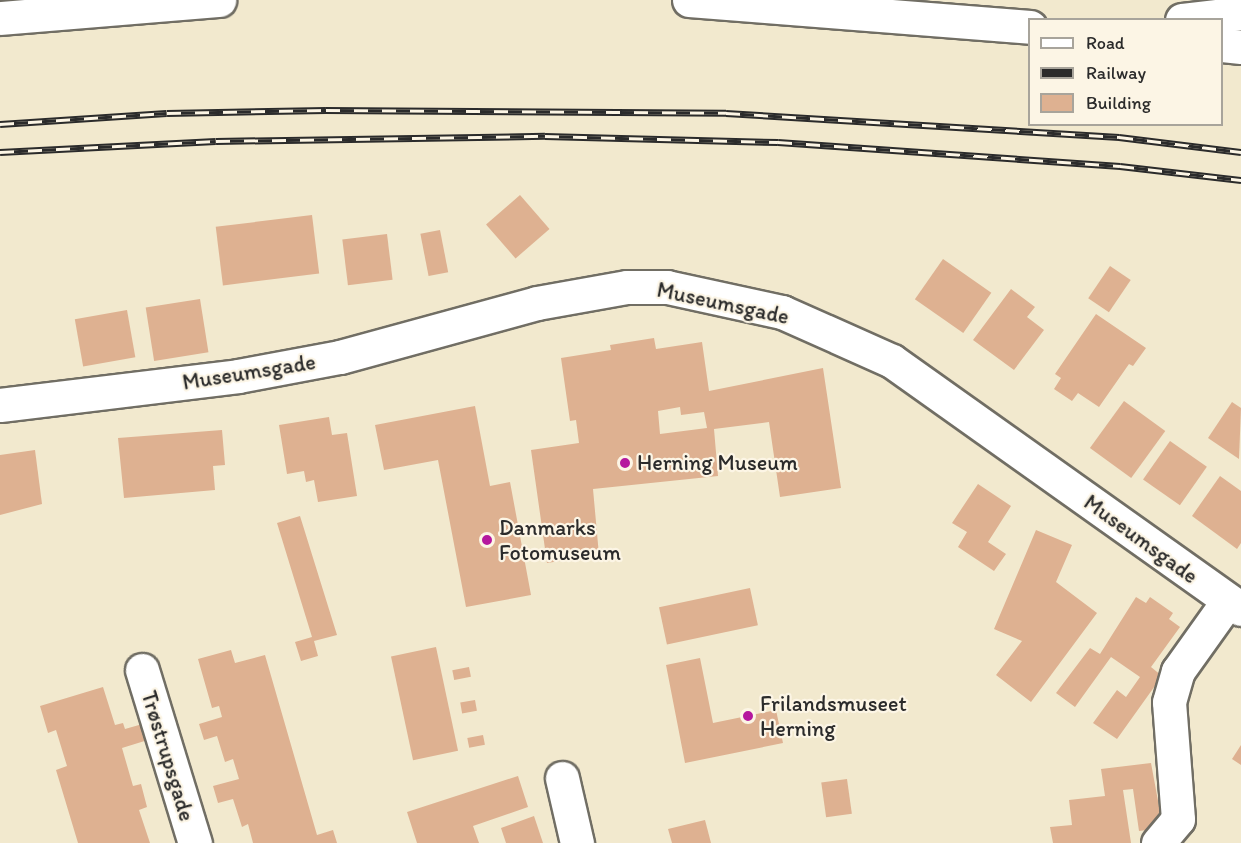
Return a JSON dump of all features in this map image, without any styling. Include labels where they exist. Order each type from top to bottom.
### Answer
[{"type":"street","points":[[0,18],[219,0]]},
{"type":"street","points":[[689,0],[1028,27]]},
{"type":"street","points":[[1199,18],[1241,13]]},
{"type":"street","points":[[1223,45],[1241,47]]},
{"type":"street","name":"Museumsgade","points":[[0,405],[238,376],[340,357],[537,303],[627,287],[667,287],[782,312],[892,362],[1234,605],[1178,671],[1169,702],[1178,819],[1158,843]]},
{"type":"street","name":"Trøstrupsgade","points":[[142,670],[195,843]]},
{"type":"street","points":[[562,778],[577,843]]},
{"type":"building","points":[[520,195],[550,229],[516,258],[486,225]]},
{"type":"building","points":[[312,215],[319,274],[223,285],[216,227]]},
{"type":"building","points":[[440,230],[448,272],[429,276],[420,234]]},
{"type":"building","points":[[387,234],[393,280],[348,285],[342,239]]},
{"type":"building","points":[[943,259],[991,293],[963,333],[915,299]]},
{"type":"building","points":[[1110,266],[1131,280],[1109,312],[1088,298]]},
{"type":"building","points":[[1011,289],[1035,307],[1027,317],[1044,330],[1014,370],[973,340]]},
{"type":"building","points":[[200,299],[208,352],[154,361],[146,308]]},
{"type":"building","points":[[127,310],[135,357],[83,366],[75,319]]},
{"type":"building","points":[[1096,314],[1146,348],[1133,366],[1129,364],[1099,407],[1078,393],[1072,401],[1054,389],[1061,378],[1055,374]]},
{"type":"building","name":"Herning Museum","points":[[654,338],[656,349],[702,342],[709,391],[823,368],[841,488],[780,497],[769,422],[714,429],[718,476],[593,489],[599,555],[547,563],[531,450],[579,443],[576,420],[570,421],[561,358],[611,350],[610,345]],"holes":[[[680,407],[681,415],[704,412],[707,428],[660,434],[658,411]]]},
{"type":"building","points":[[1124,401],[1165,431],[1131,478],[1090,448]]},
{"type":"building","points":[[1232,402],[1241,408],[1239,459],[1208,438]]},
{"type":"building","name":"Danmarks Fotomuseum","points":[[475,406],[490,486],[510,482],[531,595],[466,607],[438,460],[384,470],[375,425]]},
{"type":"building","points":[[329,417],[332,435],[347,433],[357,496],[318,502],[314,480],[306,482],[304,471],[287,474],[279,425]]},
{"type":"building","points":[[222,430],[225,465],[213,466],[215,490],[124,498],[118,438]]},
{"type":"building","points":[[1170,441],[1207,467],[1180,505],[1143,480]]},
{"type":"building","points":[[35,450],[42,504],[0,515],[0,455]]},
{"type":"building","points":[[1220,476],[1241,491],[1241,543],[1237,549],[1192,516]]},
{"type":"building","points":[[978,484],[1011,506],[988,542],[1006,554],[994,571],[958,547],[967,532],[952,523]]},
{"type":"building","points":[[300,516],[337,635],[314,641],[318,656],[301,661],[295,642],[312,637],[277,523]]},
{"type":"building","points":[[1036,530],[1072,545],[1056,582],[1097,613],[1031,702],[996,675],[1022,641],[994,629]]},
{"type":"building","points":[[750,588],[758,625],[667,645],[659,607]]},
{"type":"building","points":[[1136,597],[1146,603],[1150,597],[1173,613],[1169,619],[1180,627],[1151,667],[1162,676],[1117,739],[1093,723],[1117,690],[1126,697],[1140,677],[1111,657],[1075,707],[1056,693],[1090,648],[1100,654]]},
{"type":"building","points":[[436,647],[458,751],[413,760],[391,657]]},
{"type":"building","points":[[231,650],[235,663],[265,655],[317,835],[333,830],[337,843],[253,843],[248,824],[242,827],[233,799],[218,803],[213,786],[239,779],[233,759],[225,762],[217,736],[204,740],[199,724],[222,717],[219,706],[212,708],[198,659]]},
{"type":"building","points":[[700,658],[713,723],[776,710],[783,743],[685,763],[666,665]]},
{"type":"building","points":[[469,667],[471,677],[454,680],[452,670]]},
{"type":"building","points":[[103,687],[115,725],[123,723],[125,729],[146,723],[151,739],[122,748],[133,786],[141,784],[147,807],[139,810],[150,843],[78,843],[56,770],[67,766],[56,730],[48,733],[40,706]]},
{"type":"building","points":[[475,700],[477,711],[462,713],[460,703]]},
{"type":"building","points":[[483,735],[485,745],[469,748],[467,738]]},
{"type":"building","points":[[1241,745],[1241,765],[1232,759]]},
{"type":"building","points":[[1151,763],[1163,828],[1139,831],[1133,789],[1123,790],[1131,843],[1053,843],[1050,827],[1072,825],[1069,800],[1105,796],[1101,769]]},
{"type":"building","points":[[518,776],[528,807],[473,826],[479,843],[417,843],[407,812]]},
{"type":"building","points":[[847,779],[852,814],[826,817],[821,783]]},
{"type":"building","points":[[534,816],[543,843],[506,843],[501,828]]},
{"type":"building","points":[[705,820],[711,843],[672,843],[668,829]]},
{"type":"railway","points":[[0,124],[167,113],[326,110],[726,113],[1119,137],[1241,152]]},
{"type":"railway","points":[[0,152],[216,141],[545,136],[778,142],[1120,166],[1241,180]]},
{"type":"place","name":"Herning Museum","points":[[625,463]]},
{"type":"place","name":"Danmarks Fotomuseum","points":[[487,540]]},
{"type":"place","name":"Frilandsmuseet Herning","points":[[748,716]]}]
